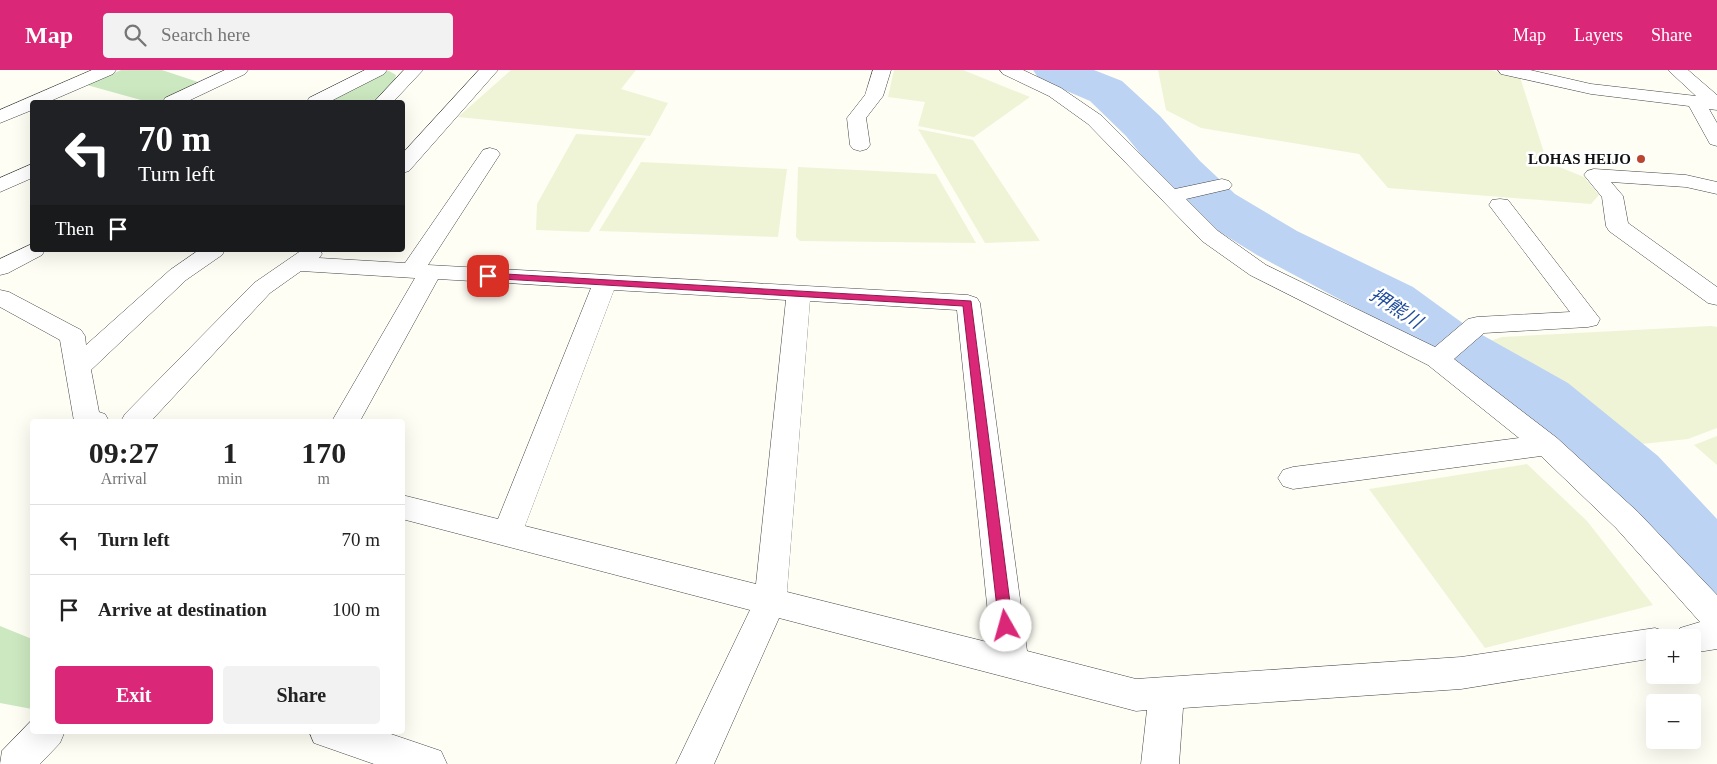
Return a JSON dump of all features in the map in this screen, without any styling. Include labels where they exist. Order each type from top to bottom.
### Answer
[{"type":"street","points":[[40,100],[107,70]]},
{"type":"street","points":[[176,100],[239,70]]},
{"type":"street","points":[[320,100],[378,70]]},
{"type":"street","points":[[385,100],[414,70]]},
{"type":"street","points":[[405,165],[489,70]]},
{"type":"street","points":[[860,145],[856,118],[874,96],[882,70]]},
{"type":"street","points":[[1009,70],[1055,92],[1095,120],[1210,236],[1258,270],[1437,359],[1547,445],[1627,520],[1717,618]]},
{"type":"street","points":[[1507,70],[1591,89],[1717,104]]},
{"type":"street","points":[[1677,70],[1717,104]]},
{"type":"street","points":[[1694,101],[1717,140]]},
{"type":"street","points":[[0,118],[30,104]]},
{"type":"street","points":[[347,419],[421,272],[490,154]]},
{"type":"street","points":[[0,186],[30,171]]},
{"type":"street","points":[[1717,188],[1686,181],[1594,175],[1612,196],[1617,226],[1717,298]]},
{"type":"street","points":[[1171,196],[1222,185]]},
{"type":"street","points":[[1437,359],[1478,325],[1588,319],[1500,205]]},
{"type":"street","points":[[0,268],[30,252]]},
{"type":"street","points":[[77,368],[178,275],[211,252]]},
{"type":"street","points":[[137,419],[262,288],[313,252]]},
{"type":"street","points":[[296,264],[968,303],[1011,664]]},
{"type":"street","points":[[508,534],[605,283]]},
{"type":"street","points":[[695,764],[770,602],[799,294]]},
{"type":"street","points":[[0,297],[72,336],[86,418],[89,419]]},
{"type":"street","points":[[1294,478],[1547,445]]},
{"type":"street","points":[[405,508],[1136,695],[1461,673],[1646,644]]},
{"type":"street","points":[[1701,637],[1717,634]]},
{"type":"street","points":[[1160,764],[1166,694]]},
{"type":"street","points":[[15,764],[44,734]]},
{"type":"street","points":[[336,734],[428,764]]},
{"type":"green space","points":[[121,70],[162,70],[204,84],[170,100],[141,100],[87,85]]},
{"type":"green space","points":[[511,70],[636,70],[621,89],[668,103],[650,136],[458,117]]},
{"type":"green space","points":[[894,70],[963,70],[1030,97],[974,137],[918,126],[925,102],[888,97]]},
{"type":"green space","points":[[1158,70],[1490,70],[1520,77],[1547,162],[1584,177],[1599,195],[1591,204],[1388,188],[1359,154],[1201,128],[1166,110]]},
{"type":"green space","points":[[389,71],[396,75],[395,80],[375,100],[325,100],[376,73]]},
{"type":"green space","points":[[918,129],[973,140],[1040,241],[985,243]]},
{"type":"green space","points":[[576,134],[646,138],[589,232],[536,230],[537,204]]},
{"type":"green space","points":[[641,162],[787,169],[778,237],[599,231]]},
{"type":"green space","points":[[798,167],[936,174],[976,243],[800,241],[796,237]]},
{"type":"green space","points":[[1717,327],[1717,428],[1688,439],[1624,446],[1480,344],[1502,337]]},
{"type":"green space","points":[[1717,436],[1717,465],[1694,445]]},
{"type":"green space","points":[[1527,464],[1587,521],[1653,605],[1485,648],[1369,489]]},
{"type":"green space","points":[[0,626],[30,638],[30,709],[0,703]]},
{"type":"waterway","name":"押熊川","points":[[1055,70],[1106,91],[1143,126],[1182,172],[1216,206],[1277,243],[1391,301],[1445,342],[1544,400],[1632,476],[1717,575]]},
{"type":"place","name":"LOHAS HEIJO","points":[[1641,159]]},
{"type":"route","points":[[488,276],[968,303],[1006,626]]}]
